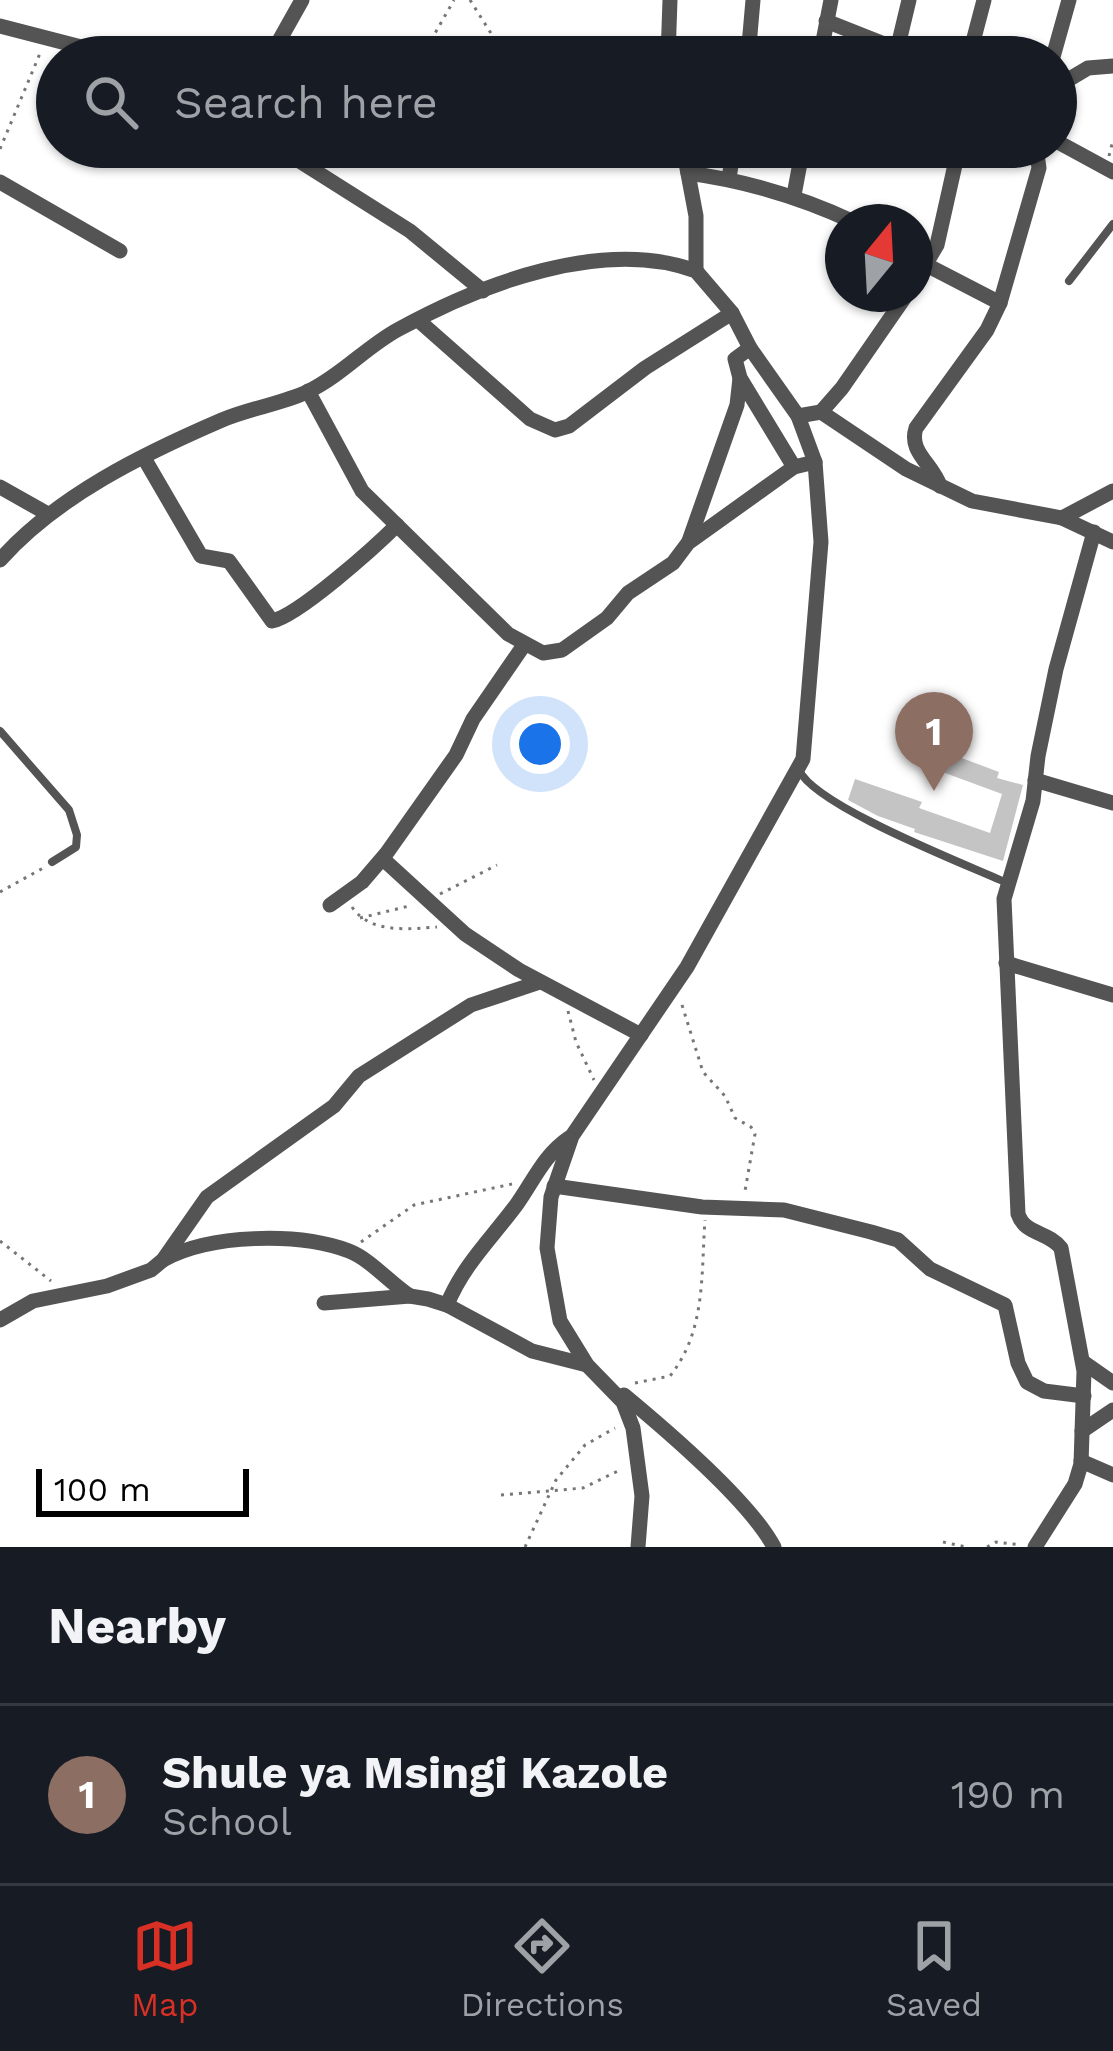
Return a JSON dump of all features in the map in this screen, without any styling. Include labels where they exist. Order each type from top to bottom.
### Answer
[{"type":"street","points":[[282,36],[302,0]]},
{"type":"street","points":[[669,36],[670,0]]},
{"type":"street","points":[[750,36],[753,0]]},
{"type":"street","points":[[824,36],[831,0]]},
{"type":"street","points":[[900,36],[909,0]]},
{"type":"street","points":[[975,36],[985,0]]},
{"type":"street","points":[[1059,36],[1069,0]]},
{"type":"street","points":[[826,22],[868,36]]},
{"type":"street","points":[[0,26],[38,36]]},
{"type":"street","points":[[1077,75],[1088,68],[1113,66]]},
{"type":"street","points":[[1077,152],[1113,172]]},
{"type":"street","points":[[310,168],[410,231],[483,291]]},
{"type":"street","points":[[687,168],[696,216],[696,271]]},
{"type":"street","points":[[730,178],[731,168]]},
{"type":"street","points":[[794,195],[799,168]]},
{"type":"street","points":[[933,249],[954,168]]},
{"type":"street","points":[[940,486],[912,439],[987,330],[1000,303],[1039,168]]},
{"type":"street","points":[[688,173],[730,178],[794,195],[825,209]]},
{"type":"street","points":[[0,182],[120,251]]},
{"type":"street","points":[[0,560],[48,514],[144,458],[223,420],[308,392],[418,320],[557,266],[630,262],[696,271],[733,313],[750,348],[797,416],[815,462],[821,542],[806,736],[799,768],[674,986],[572,1136],[554,1186],[547,1248],[554,1304],[563,1330],[586,1365],[675,1438],[760,1526],[774,1547]]},
{"type":"street","points":[[933,268],[1000,303]]},
{"type":"street","points":[[797,416],[821,412],[895,312]]},
{"type":"street","points":[[418,320],[530,419],[555,430],[568,426],[645,368],[733,313]]},
{"type":"street","points":[[750,348],[735,359],[740,378],[794,467]]},
{"type":"street","points":[[308,392],[355,480],[524,645],[543,653],[562,650],[607,618],[628,593],[673,563],[688,543],[732,422],[740,378]]},
{"type":"street","points":[[821,412],[940,486],[972,500],[1062,518],[1113,542]]},
{"type":"street","points":[[144,458],[202,557],[229,561],[272,621],[282,620],[397,525]]},
{"type":"street","points":[[688,543],[794,467],[815,462]]},
{"type":"street","points":[[0,487],[48,514]]},
{"type":"street","points":[[1062,518],[1113,491]]},
{"type":"street","points":[[1035,1547],[1077,1480],[1083,1362],[1061,1248],[1050,1237],[1026,1228],[1018,1214],[1004,899],[1033,801],[1056,669],[1094,532]]},
{"type":"street","points":[[337,901],[383,859],[524,645]]},
{"type":"street","points":[[1035,781],[1113,803]]},
{"type":"street","points":[[383,859],[457,926],[540,982],[641,1035]]},
{"type":"street","points":[[1006,962],[1113,995]]},
{"type":"street","points":[[163,1260],[207,1197],[334,1106],[359,1076],[471,1005],[540,982]]},
{"type":"street","points":[[447,1305],[468,1265],[552,1150],[572,1136]]},
{"type":"street","points":[[554,1186],[706,1207],[784,1210],[901,1242],[930,1269],[1005,1305],[1027,1382],[1044,1391],[1084,1396]]},
{"type":"street","points":[[0,1320],[34,1301],[129,1280],[202,1242],[274,1238],[343,1249],[410,1296]]},
{"type":"street","points":[[324,1303],[410,1296],[447,1305],[532,1351],[586,1365]]},
{"type":"street","points":[[1083,1362],[1113,1383]]},
{"type":"street","points":[[609,1386],[630,1414],[638,1458],[642,1512],[638,1547]]},
{"type":"street","points":[[1082,1430],[1113,1410]]},
{"type":"street","points":[[1081,1461],[1113,1475]]},
{"type":"lane","points":[[1069,281],[1113,224]]},
{"type":"lane","points":[[0,731],[74,820],[76,847],[52,862]]},
{"type":"lane","points":[[799,768],[808,785],[876,823],[1007,884]]},
{"type":"path","points":[[433,36],[454,0]]},
{"type":"path","points":[[470,0],[493,36]]},
{"type":"path","points":[[0,149],[36,62]]},
{"type":"path","points":[[0,892],[52,862]]},
{"type":"path","points":[[360,918],[429,901],[497,865]]},
{"type":"path","points":[[337,901],[360,918],[394,929],[457,926]]},
{"type":"path","points":[[674,986],[704,1072],[736,1118],[755,1134],[743,1206]]},
{"type":"path","points":[[560,992],[599,1093]]},
{"type":"path","points":[[343,1249],[413,1205],[532,1180]]},
{"type":"path","points":[[609,1386],[667,1378],[690,1347],[703,1291],[706,1207]]},
{"type":"path","points":[[0,1241],[66,1293]]},
{"type":"path","points":[[525,1547],[548,1491],[585,1445],[610,1433],[630,1414]]},
{"type":"path","points":[[501,1495],[595,1484],[638,1458]]},
{"type":"path","points":[[987,1547],[996,1542],[1035,1547]]},
{"type":"path","points":[[943,1543],[965,1547]]},
{"type":"building","points":[[943,751],[999,772],[997,778],[1023,785],[1003,861],[914,832],[848,800],[855,779],[990,833],[1002,794],[937,770]]},
{"type":"place","name":"Shule ya Msingi Kazole","points":[[934,791]]}]
